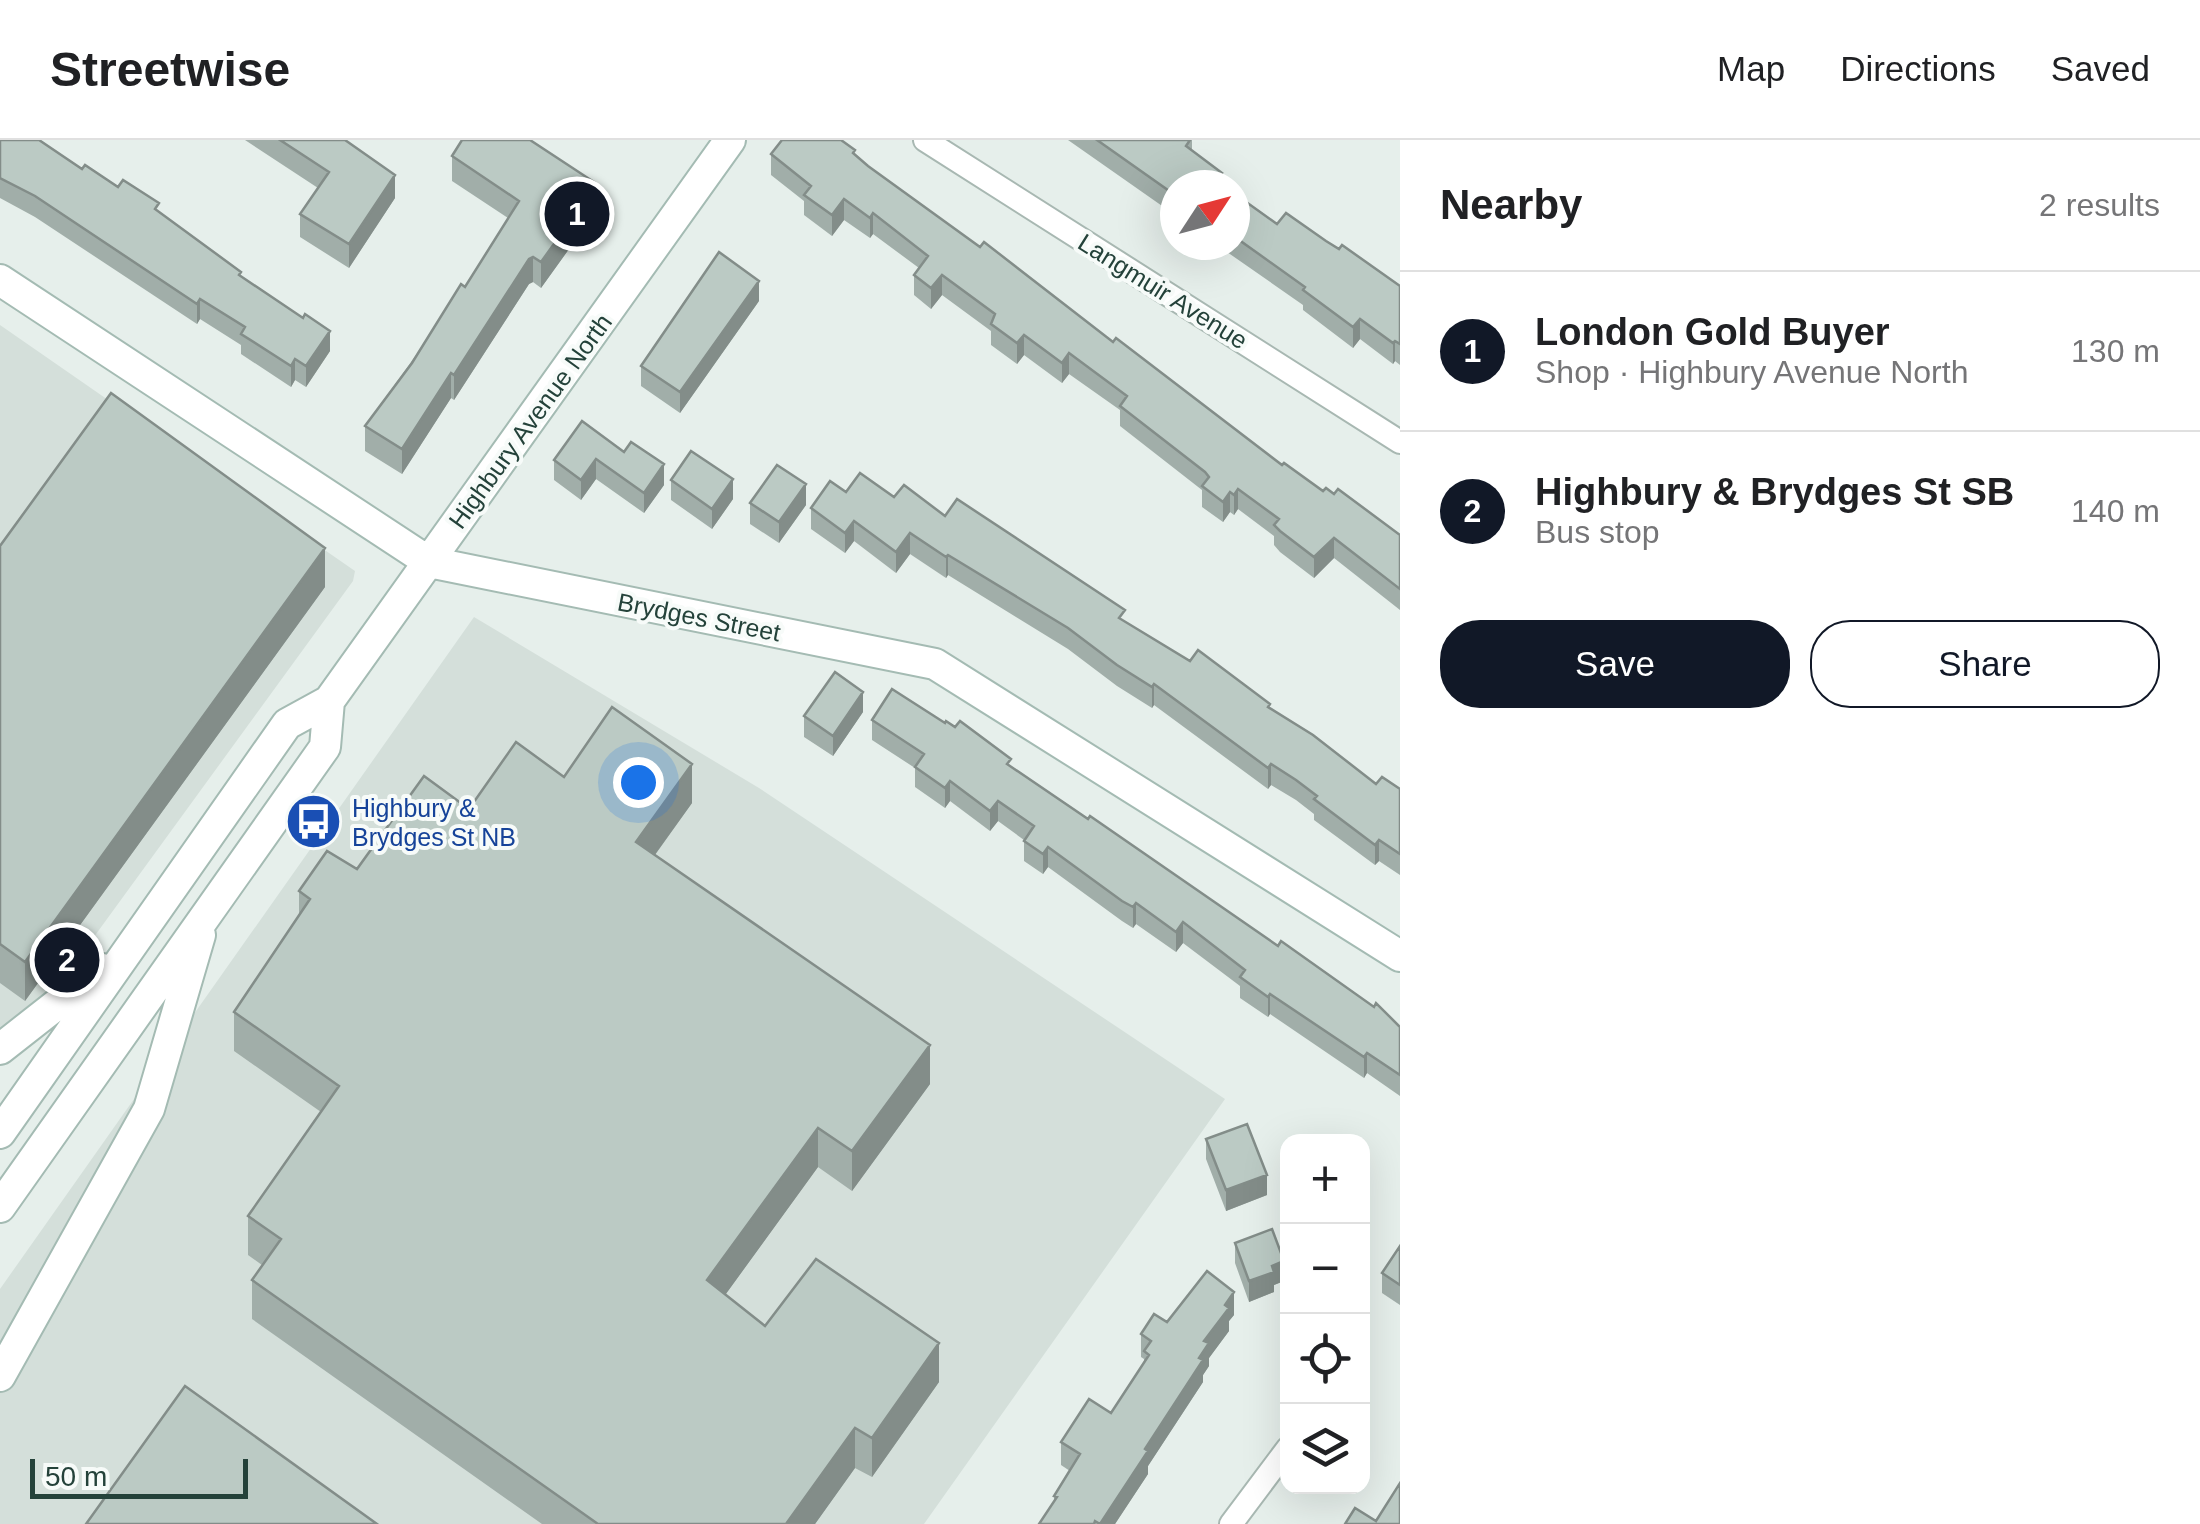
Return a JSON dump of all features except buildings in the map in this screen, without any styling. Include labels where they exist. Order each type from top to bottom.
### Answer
[{"type":"main road","name":"Highbury Avenue North","points":[[0,1132],[288,724],[330,701],[730,140]]},
{"type":"main road","name":"Brydges Street","points":[[0,280],[429,562],[935,664],[1400,956]]},
{"type":"main road","name":"Highbury Avenue North","points":[[0,1207],[325,748],[330,701]]},
{"type":"main road","points":[[0,1376],[149,1110],[207,911]]},
{"type":"main road","points":[[0,1049],[128,948]]},
{"type":"street","name":"Langmuir Avenue","points":[[926,140],[1400,442]]},
{"type":"street","points":[[1231,1524],[1280,1459]]},
{"type":"shaded area","points":[[0,325],[355,571],[353,581],[0,1066]]},
{"type":"shaded area","points":[[474,617],[759,788],[1225,1099],[924,1524],[0,1524],[0,1289]]},
{"type":"place","name":"London Gold Buyer","points":[[577,214]]},
{"type":"place","name":"Highbury & Brydges St NB","points":[[313,822]]},
{"type":"place","name":"Highbury & Brydges St SB","points":[[67,960]]}]
